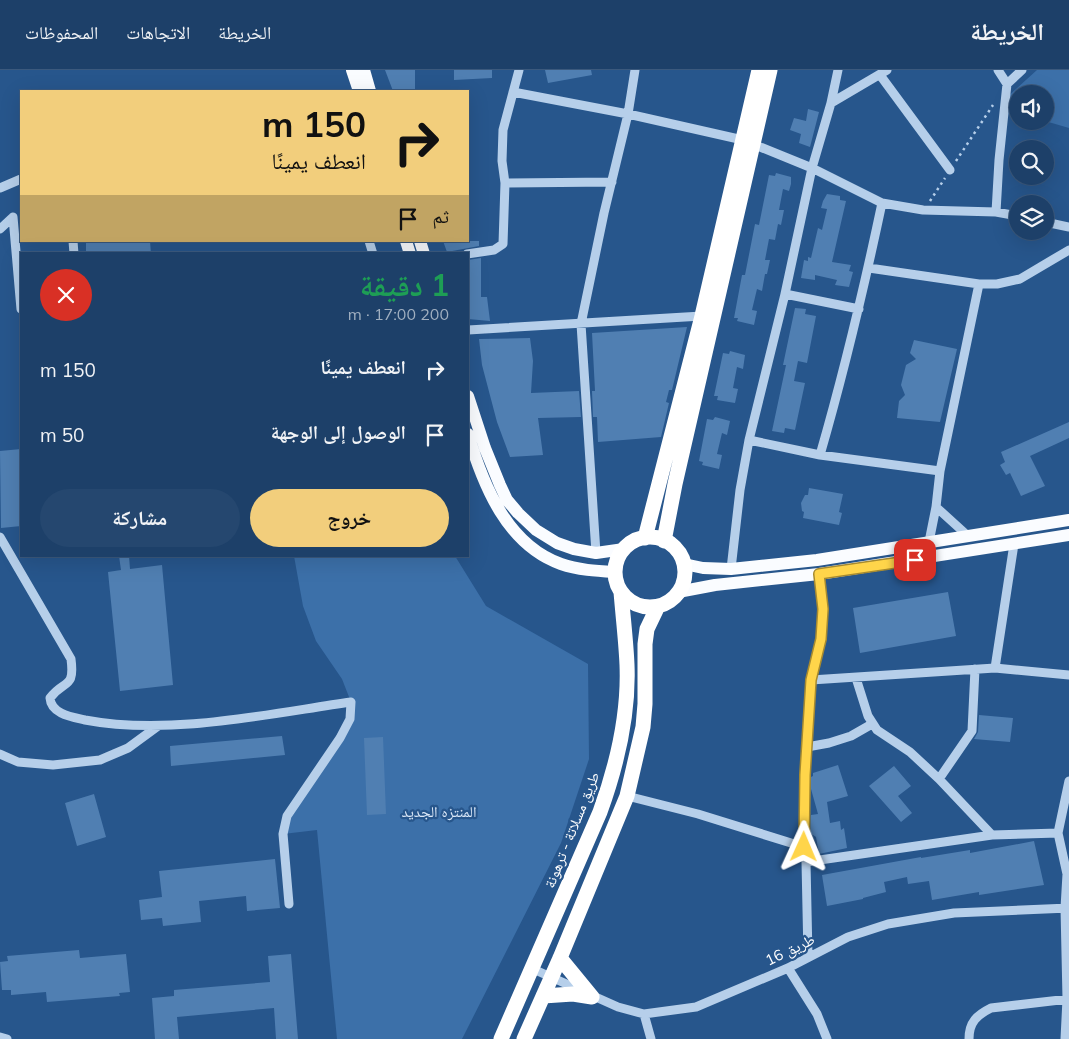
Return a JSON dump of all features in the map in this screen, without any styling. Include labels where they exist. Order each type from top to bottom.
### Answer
[{"type":"highway","points":[[664,541],[674,484],[748,141],[758,70]]},
{"type":"highway","points":[[645,538],[748,141],[770,70]]},
{"type":"highway","points":[[655,538],[664,541],[673,546],[680,554],[685,574],[683,584],[669,601],[658,606],[644,607],[631,602],[621,592],[616,583],[617,560],[624,549],[637,540],[655,538]]},
{"type":"highway","name":"طريق مسلاتة - ترهونة","points":[[501,1039],[600,812],[613,775],[626,691],[627,666],[621,592]]},
{"type":"highway","points":[[524,1039],[560,958],[627,796],[643,727],[647,629],[658,606]]},
{"type":"highway","points":[[560,958],[592,997]]},
{"type":"highway","points":[[543,996],[573,994],[592,997]]},
{"type":"main road","points":[[352,70],[364,90]]},
{"type":"main road","points":[[364,70],[365,90]]},
{"type":"main road","points":[[469,404],[484,448],[507,500],[536,530],[557,543],[574,549],[596,553],[624,549]]},
{"type":"main road","points":[[469,441],[471,455],[505,521],[536,551],[561,564],[586,570],[615,572]]},
{"type":"main road","points":[[684,564],[703,568],[731,569],[818,560],[1069,520]]},
{"type":"main road","points":[[678,592],[715,585],[819,574],[1069,535]]},
{"type":"street","points":[[469,254],[494,250],[503,244],[505,183],[502,161],[503,130],[519,70]]},
{"type":"street","points":[[596,553],[581,324],[604,213],[628,114],[635,70]]},
{"type":"street","points":[[731,569],[740,490],[749,440],[785,294],[812,168],[831,103],[838,70]]},
{"type":"street","points":[[996,212],[1007,84],[998,70]]},
{"type":"street","points":[[1007,84],[1022,70]]},
{"type":"street","points":[[831,103],[884,72],[950,170]]},
{"type":"street","points":[[513,92],[628,114],[748,141],[812,168],[882,203],[923,210],[996,212],[1009,214]]},
{"type":"street","points":[[0,188],[20,179]]},
{"type":"street","points":[[505,183],[612,182]]},
{"type":"street","points":[[820,455],[860,309],[882,203]]},
{"type":"street","points":[[0,229],[13,217],[20,298]]},
{"type":"street","points":[[1054,224],[1069,227]]},
{"type":"street","points":[[869,268],[979,284],[1010,282],[1020,279],[1069,250]]},
{"type":"street","points":[[929,542],[936,508],[940,471],[979,284]]},
{"type":"street","points":[[785,294],[860,309]]},
{"type":"street","points":[[469,330],[702,316]]},
{"type":"street","points":[[749,440],[820,455],[940,471]]},
{"type":"street","points":[[936,508],[968,536]]},
{"type":"street","points":[[0,537],[71,659],[72,675],[70,680],[68,684],[52,695],[50,702],[52,708],[73,718],[106,724],[158,726],[217,721],[350,702],[350,719],[340,738],[287,816],[283,834],[289,904]]},
{"type":"street","points":[[995,668],[1014,544]]},
{"type":"street","points":[[808,957],[804,847],[811,680],[822,632],[823,609],[819,574]]},
{"type":"street","points":[[811,680],[995,668],[1069,675]]},
{"type":"street","points":[[939,779],[972,731],[974,669]]},
{"type":"street","points":[[856,678],[868,716],[877,730],[910,752],[939,779],[992,835]]},
{"type":"street","points":[[807,747],[851,736],[872,724]]},
{"type":"street","points":[[0,754],[18,762],[53,764],[100,760],[128,748],[158,726]]},
{"type":"street","points":[[1065,1039],[1068,999],[1068,873],[1058,833],[1069,781]]},
{"type":"street","points":[[627,796],[698,814],[804,847]]},
{"type":"street","points":[[806,862],[992,835],[1058,833]]},
{"type":"street","name":"طريق 16","points":[[532,969],[592,997],[644,1014],[696,1007],[788,968],[848,937],[888,924],[954,912],[1067,908]]},
{"type":"street","points":[[788,968],[817,1014],[827,1039]]},
{"type":"street","points":[[969,1039],[969,1032],[973,1021],[981,1013],[991,1008],[1068,999]]},
{"type":"street","points":[[644,1014],[651,1039]]},
{"type":"street","points":[[0,1037],[7,1039]]},
{"type":"path","points":[[923,210],[1007,84]]},
{"type":"green space","points":[[1037,70],[1069,70],[1069,128],[1054,124],[1054,85],[1020,85]]},
{"type":"green space","name":"المنتزه الجديد","points":[[294,557],[456,557],[486,606],[588,664],[589,759],[561,843],[462,1039],[337,1039],[317,830],[283,834],[287,816],[340,738],[351,702],[342,679],[316,641],[303,606]]},
{"type":"building","points":[[385,70],[415,70],[415,90],[393,90]]},
{"type":"building","points":[[454,70],[492,70],[492,78],[454,80]]},
{"type":"building","points":[[545,70],[591,70],[592,75],[548,83]]},
{"type":"building","points":[[808,109],[819,112],[810,147],[799,143],[801,134],[790,130],[794,118],[806,121]]},
{"type":"building","points":[[776,173],[791,177],[791,184],[789,191],[783,189],[779,210],[784,210],[781,225],[778,224],[775,240],[769,239],[765,260],[770,260],[762,291],[757,289],[752,310],[757,311],[754,325],[737,321],[738,318],[734,318],[742,275],[745,275],[755,224],[759,225],[769,175],[775,176]]},
{"type":"building","points":[[827,194],[840,196],[840,200],[846,201],[832,262],[851,265],[849,271],[853,272],[849,287],[835,285],[837,280],[815,275],[815,280],[801,278],[804,260],[808,261],[808,257],[811,258],[818,228],[822,230],[827,209],[821,208]]},
{"type":"building","points":[[479,241],[479,246],[447,252],[443,242]]},
{"type":"building","points":[[86,242],[150,242],[151,252],[86,252]]},
{"type":"building","points":[[481,258],[481,297],[487,297],[490,321],[469,319],[469,260]]},
{"type":"building","points":[[795,308],[806,309],[805,314],[816,316],[807,363],[798,361],[794,381],[805,383],[795,430],[785,428],[784,433],[772,431],[786,365],[783,365]]},
{"type":"building","points":[[687,327],[672,390],[669,390],[666,402],[669,403],[661,437],[598,442],[597,417],[593,417],[592,391],[595,391],[592,333]]},
{"type":"building","points":[[530,338],[533,361],[531,393],[579,391],[581,417],[538,418],[543,455],[510,457],[497,422],[482,365],[479,339]]},
{"type":"building","points":[[914,340],[957,349],[940,422],[897,418],[899,401],[905,395],[901,385],[906,365],[916,359],[910,353]]},
{"type":"building","points":[[730,351],[745,355],[743,369],[737,367],[733,388],[738,389],[735,403],[717,400],[718,396],[714,396],[723,353],[729,354]]},
{"type":"building","points":[[715,417],[730,421],[727,435],[722,433],[717,454],[722,455],[719,469],[702,465],[703,462],[699,461],[707,419],[713,420]]},
{"type":"building","points":[[1069,422],[1069,438],[1030,456],[1045,486],[1021,496],[1010,473],[1006,475],[1000,465],[1005,462],[1001,452]]},
{"type":"building","points":[[20,449],[20,526],[1,528],[0,451]]},
{"type":"building","points":[[809,488],[843,494],[839,512],[842,513],[839,525],[803,518],[804,512],[802,511],[801,503],[805,495],[808,495]]},
{"type":"building","points":[[119,557],[129,557],[130,569],[162,565],[173,685],[120,691],[108,572],[121,570]]},
{"type":"building","points":[[948,592],[956,636],[860,653],[853,608]]},
{"type":"building","points":[[979,715],[1013,718],[1010,742],[974,739],[978,732]]},
{"type":"building","points":[[282,736],[285,755],[171,766],[170,746]]},
{"type":"building","points":[[383,737],[386,814],[367,815],[364,738]]},
{"type":"building","points":[[838,765],[848,796],[827,802],[830,823],[840,821],[841,830],[844,828],[847,848],[819,854],[816,837],[810,833],[811,815],[818,814],[811,789],[811,777],[813,773]]},
{"type":"building","points":[[894,766],[911,786],[898,796],[912,813],[901,822],[869,786]]},
{"type":"building","points":[[94,794],[106,837],[77,846],[65,803]]},
{"type":"building","points":[[1034,841],[1044,885],[979,895],[979,892],[932,900],[929,881],[908,884],[907,877],[884,882],[886,892],[863,899],[827,906],[822,875],[921,857],[970,850],[970,853]]},
{"type":"building","points":[[275,859],[280,908],[247,911],[246,896],[199,901],[201,922],[163,926],[162,918],[141,920],[139,900],[162,897],[159,871]]},
{"type":"building","points":[[79,950],[80,958],[126,954],[130,992],[119,993],[120,996],[47,1002],[46,992],[11,995],[11,990],[2,990],[0,962],[8,961],[7,956]]},
{"type":"building","points":[[291,954],[298,1039],[276,1039],[274,1008],[177,1017],[179,1039],[155,1039],[152,998],[174,996],[174,990],[270,982],[268,956]]},
{"type":"route","points":[[804,847],[805,775],[811,680],[821,639],[823,609],[819,574],[915,560]]}]
